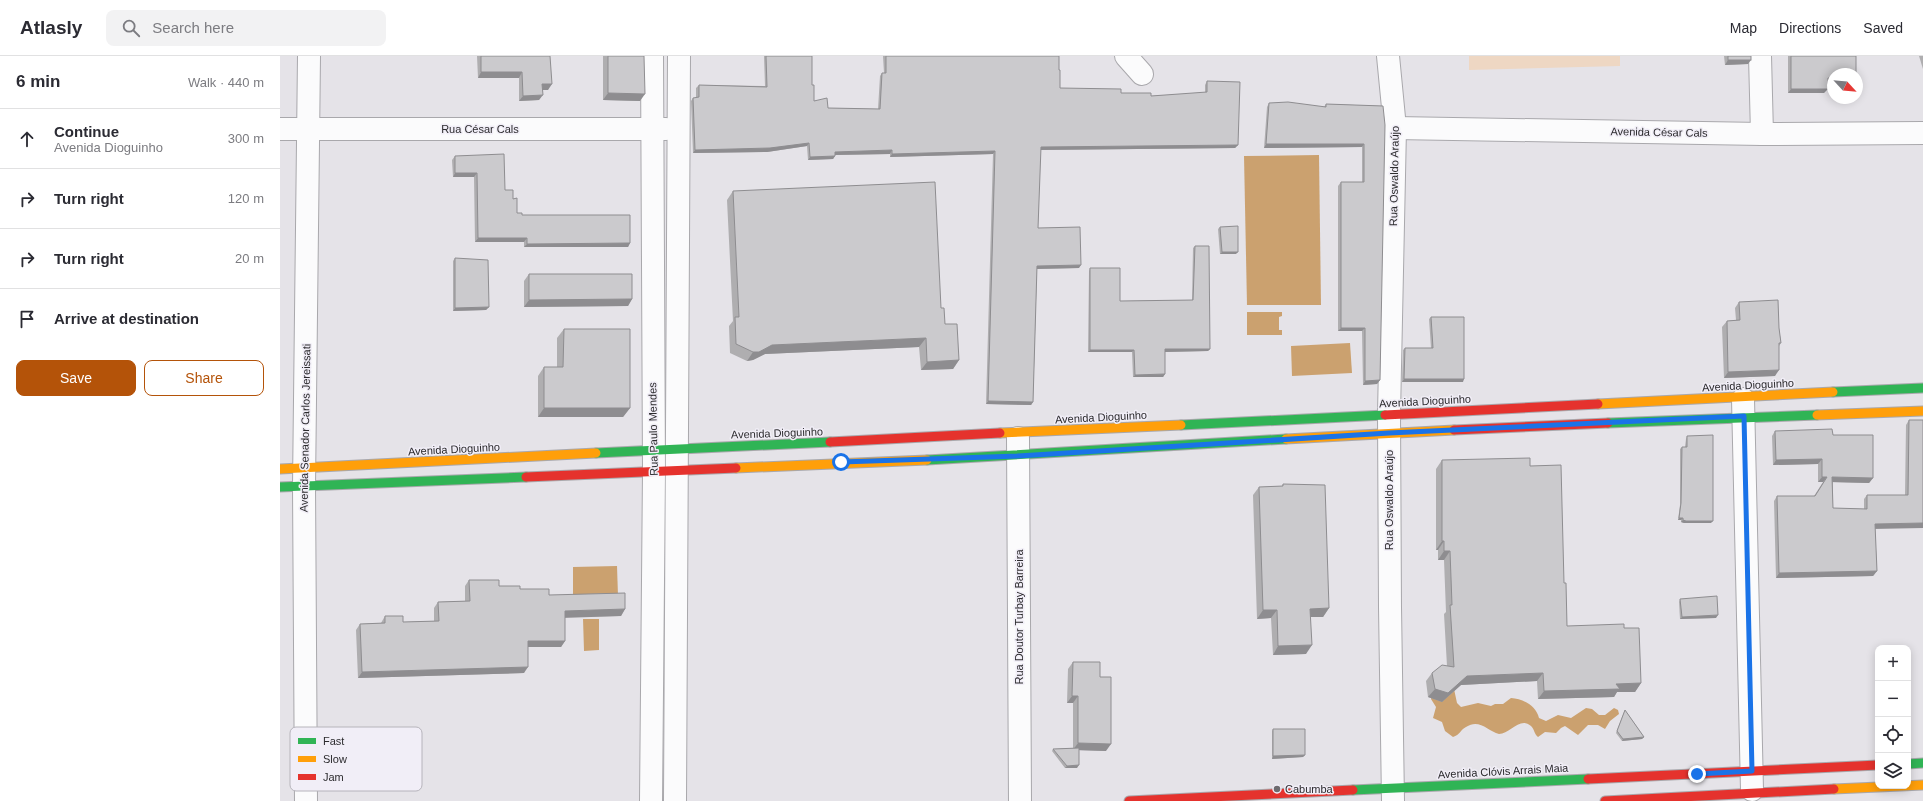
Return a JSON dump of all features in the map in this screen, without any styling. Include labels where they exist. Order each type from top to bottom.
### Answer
[{"type":"main road","name":"Avenida Dioguinho","points":[[280,487],[304,477],[677,460],[1018,433],[1389,424],[1743,407],[1923,388]]},
{"type":"main road","name":"Avenida Dioguinho","points":[[280,469],[304,477],[677,460],[1018,456],[1389,424],[1743,407],[1923,411]]},
{"type":"main road","points":[[1911,764],[1923,763]]},
{"type":"main road","name":"Avenida Clóvis Arrais Maia","points":[[1129,801],[1393,795],[1752,771],[1875,765]]},
{"type":"main road","points":[[1605,801],[1923,786]]},
{"type":"street","name":"Avenida Senador Carlos Jereissati","points":[[306,727],[304,477],[309,56]]},
{"type":"street","name":"Rua Paulo Mendes","points":[[651,801],[654,461],[652,328],[652,56]]},
{"type":"street","points":[[675,801],[679,56]]},
{"type":"street","points":[[1126,56],[1142,74]]},
{"type":"street","name":"Rua Oswaldo Araújo","points":[[1388,56],[1395,128],[1389,424],[1393,795]]},
{"type":"street","points":[[1760,56],[1762,134]]},
{"type":"street","name":"Avenida César Cals","points":[[1395,128],[1762,134],[1923,133]]},
{"type":"street","name":"Rua César Cals","points":[[280,129],[679,129]]},
{"type":"street","points":[[652,328],[677,328]]},
{"type":"street","points":[[1743,407],[1752,793]]},
{"type":"street","name":"Rua Doutor Turbay Barreira","points":[[1018,433],[1020,801]]},
{"type":"street","name":"Avenida Senador Carlos Jereissati","points":[[306,791],[306,801]]},
{"type":"shaded area","points":[[1469,56],[1620,56],[1620,66],[1469,70]]},
{"type":"shaded area","points":[[1319,155],[1321,305],[1247,305],[1244,156]]},
{"type":"shaded area","points":[[1247,312],[1282,312],[1282,316],[1279,317],[1279,330],[1282,330],[1282,335],[1247,335]]},
{"type":"shaded area","points":[[1350,343],[1352,373],[1292,376],[1291,346]]},
{"type":"shaded area","points":[[617,566],[618,596],[573,597],[573,567]]},
{"type":"shaded area","points":[[583,619],[599,619],[599,650],[584,651]]},
{"type":"shaded area","points":[[1454,689],[1457,703],[1461,707],[1478,703],[1491,706],[1495,704],[1503,704],[1511,698],[1524,701],[1532,706],[1539,718],[1546,721],[1558,715],[1571,718],[1586,708],[1592,709],[1599,715],[1605,715],[1614,708],[1618,710],[1619,714],[1610,721],[1605,729],[1598,725],[1588,725],[1578,735],[1565,726],[1556,733],[1545,732],[1538,737],[1531,726],[1527,723],[1523,723],[1499,734],[1479,724],[1475,724],[1464,728],[1453,737],[1445,731],[1442,722],[1433,718],[1436,707],[1431,697]]},
{"type":"building","points":[[481,56],[550,56],[552,84],[542,84],[543,95],[523,96],[522,72],[481,72]]},
{"type":"building","points":[[608,56],[644,56],[645,94],[608,93]]},
{"type":"building","points":[[766,56],[812,56],[812,85],[814,85],[814,101],[827,98],[828,108],[880,109],[882,73],[886,73],[886,56],[1059,56],[1060,88],[1121,89],[1121,93],[1151,93],[1151,96],[1207,92],[1207,81],[1240,82],[1238,145],[1041,147],[1038,228],[1080,227],[1081,265],[1037,266],[1033,402],[988,401],[995,151],[892,154],[892,150],[835,152],[835,156],[810,157],[809,143],[770,148],[695,150],[693,98],[699,97],[699,85],[767,87]]},
{"type":"building","points":[[1728,56],[1751,56],[1751,60],[1728,60]]},
{"type":"building","points":[[1791,56],[1856,56],[1856,68],[1827,68],[1827,89],[1791,89]]},
{"type":"building","points":[[1288,102],[1326,107],[1326,104],[1383,106],[1385,125],[1380,380],[1365,381],[1365,328],[1341,328],[1341,182],[1364,182],[1364,144],[1266,144],[1269,103]]},
{"type":"building","points":[[504,154],[505,190],[513,190],[513,199],[517,198],[517,213],[522,213],[522,215],[630,215],[630,243],[527,244],[527,238],[478,238],[477,173],[455,173],[455,156]]},
{"type":"building","points":[[935,182],[941,308],[944,308],[945,324],[957,324],[959,360],[927,362],[926,338],[772,345],[759,352],[753,352],[736,344],[735,317],[739,317],[733,191]]},
{"type":"building","points":[[1238,226],[1238,252],[1222,252],[1220,227]]},
{"type":"building","points":[[1195,246],[1209,246],[1210,349],[1165,349],[1165,374],[1135,375],[1134,350],[1090,350],[1090,268],[1120,268],[1120,301],[1193,300]]},
{"type":"building","points":[[455,258],[488,260],[489,307],[455,308]]},
{"type":"building","points":[[529,274],[632,274],[632,299],[529,300]]},
{"type":"building","points":[[1778,300],[1781,343],[1779,343],[1779,370],[1728,372],[1727,321],[1740,320],[1739,302]]},
{"type":"building","points":[[1431,317],[1464,317],[1464,379],[1404,379],[1405,348],[1433,348]]},
{"type":"building","points":[[564,329],[630,329],[630,408],[544,408],[544,367],[563,367]]},
{"type":"building","points":[[1909,420],[1923,420],[1923,523],[1875,524],[1877,571],[1779,573],[1777,496],[1815,496],[1827,477],[1822,477],[1822,459],[1776,460],[1775,431],[1832,429],[1833,435],[1873,435],[1873,478],[1832,477],[1833,508],[1867,509],[1867,495],[1908,495]]},
{"type":"building","points":[[1713,435],[1713,521],[1683,520],[1683,518],[1679,518],[1681,503],[1682,447],[1687,447],[1687,436]]},
{"type":"building","points":[[1530,458],[1530,466],[1561,465],[1564,583],[1566,583],[1567,626],[1624,624],[1624,628],[1639,628],[1641,683],[1616,684],[1620,689],[1544,691],[1543,673],[1467,676],[1448,693],[1435,689],[1432,673],[1442,665],[1454,667],[1450,605],[1452,605],[1450,551],[1444,551],[1444,541],[1442,541],[1442,460]]},
{"type":"building","points":[[1283,484],[1325,485],[1329,608],[1310,609],[1312,645],[1278,646],[1277,610],[1263,610],[1259,487],[1283,486]]},
{"type":"building","points":[[469,580],[499,580],[499,586],[520,586],[520,589],[549,589],[549,595],[625,593],[625,609],[565,611],[565,641],[528,641],[528,667],[362,672],[360,624],[385,623],[385,616],[403,616],[403,622],[439,621],[438,602],[470,601]]},
{"type":"building","points":[[1717,596],[1718,615],[1682,617],[1680,599]]},
{"type":"building","points":[[1073,662],[1100,662],[1100,677],[1111,677],[1111,744],[1078,743],[1078,696],[1072,696]]},
{"type":"building","points":[[1625,710],[1644,737],[1623,739],[1617,731]]},
{"type":"building","points":[[1273,729],[1305,729],[1305,755],[1273,756]]},
{"type":"building","points":[[1079,748],[1079,765],[1067,766],[1053,749]]},
{"type":"traffic: fast","points":[[1833,392],[1923,388]]},
{"type":"traffic: fast","points":[[1181,425],[1385,415]]},
{"type":"traffic: fast","points":[[1608,423],[1817,415]]},
{"type":"traffic: fast","points":[[927,460],[1286,439]]},
{"type":"traffic: fast","points":[[596,453],[830,442]]},
{"type":"traffic: fast","points":[[280,487],[526,477]]},
{"type":"traffic: fast","points":[[1911,764],[1923,763]]},
{"type":"traffic: fast","points":[[1353,790],[1588,779]]},
{"type":"traffic: slow","points":[[1598,404],[1833,392]]},
{"type":"traffic: slow","points":[[1817,415],[1923,411]]},
{"type":"traffic: slow","points":[[1000,433],[1181,425]]},
{"type":"traffic: slow","points":[[1286,439],[1454,430]]},
{"type":"traffic: slow","points":[[280,469],[596,453]]},
{"type":"traffic: slow","points":[[736,468],[927,460]]},
{"type":"traffic: slow","points":[[1834,789],[1923,785]]},
{"type":"traffic: jam","points":[[1385,415],[1598,404]]},
{"type":"traffic: jam","points":[[1454,430],[1608,423]]},
{"type":"traffic: jam","points":[[830,442],[1000,433]]},
{"type":"traffic: jam","points":[[526,477],[736,468]]},
{"type":"traffic: jam","points":[[1588,779],[1875,765]]},
{"type":"traffic: jam","points":[[1605,801],[1834,789]]},
{"type":"traffic: jam","points":[[1129,801],[1353,790]]},
{"type":"place","name":"Cabumba","points":[[1277,789]]},
{"type":"route","points":[[841,462],[1018,456],[1389,433],[1744,416],[1752,771],[1697,774]]}]
